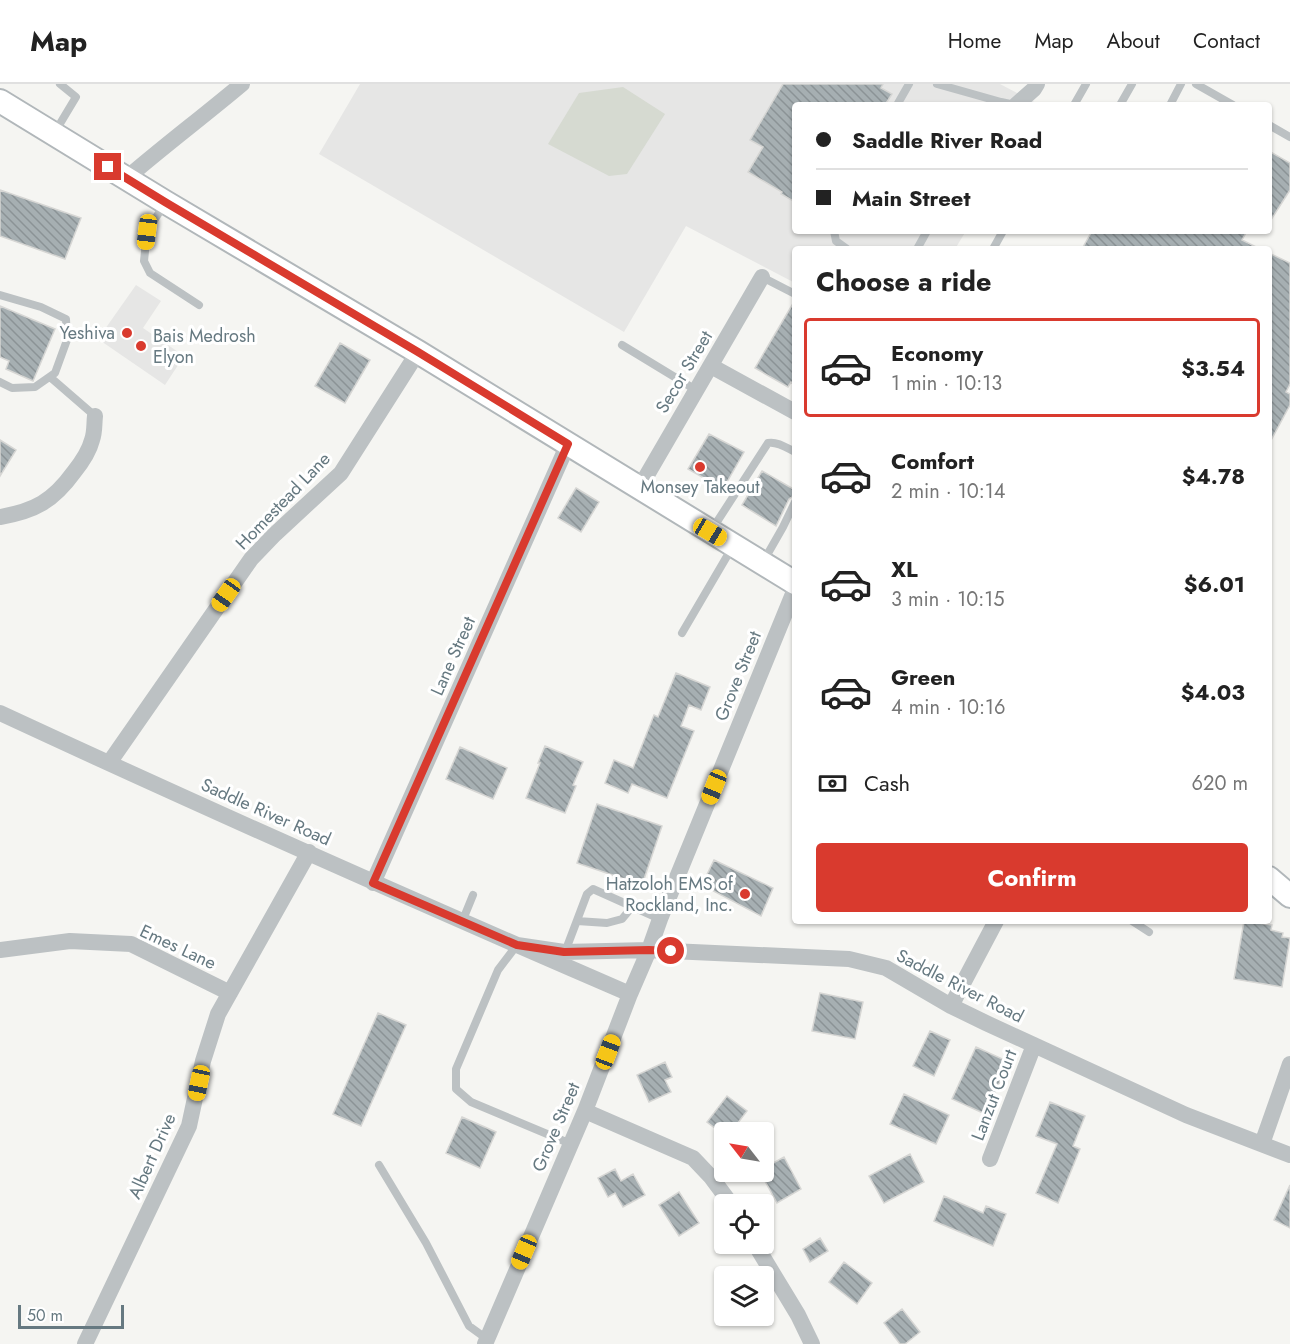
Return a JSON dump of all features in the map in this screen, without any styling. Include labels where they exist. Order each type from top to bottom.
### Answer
[{"type":"main road","points":[[0,101],[418,352],[792,581]]},
{"type":"main road","points":[[1272,881],[1290,896]]},
{"type":"street","points":[[127,178],[242,84]]},
{"type":"street","points":[[1011,102],[1034,89],[1037,84]]},
{"type":"street","name":"Secor Street","points":[[640,487],[762,278]]},
{"type":"street","name":"Homestead Lane","points":[[109,763],[251,559],[341,473],[418,352]]},
{"type":"street","points":[[711,366],[792,410]]},
{"type":"street","points":[[0,517],[39,506],[54,496],[85,459],[93,438],[95,416]]},
{"type":"street","name":"Lane Street","points":[[373,883],[568,444]]},
{"type":"street","name":"Grove Street","points":[[486,1342],[585,1111],[660,919],[792,596]]},
{"type":"street","name":"Saddle River Road","points":[[0,713],[373,883],[630,994]]},
{"type":"street","name":"Albert Drive","points":[[85,1344],[189,1126],[203,1061],[218,1014],[309,852]]},
{"type":"street","points":[[951,1006],[994,924]]},
{"type":"street","name":"Emes Lane","points":[[0,950],[70,941],[131,944],[230,993]]},
{"type":"street","name":"Saddle River Road","points":[[517,945],[564,952],[649,950],[849,959],[885,968],[951,1006],[1034,1045],[1186,1115],[1290,1155]]},
{"type":"street","name":"Lanzut Court","points":[[990,1159],[1034,1045]]},
{"type":"street","points":[[1262,1144],[1290,1064]]},
{"type":"street","points":[[585,1111],[693,1158],[724,1194]]},
{"type":"street","points":[[760,1254],[798,1315],[812,1344]]},
{"type":"lane","points":[[54,135],[76,96],[60,84]]},
{"type":"lane","points":[[899,102],[909,84]]},
{"type":"lane","points":[[937,84],[1001,102]]},
{"type":"lane","points":[[1076,102],[1086,84]]},
{"type":"lane","points":[[1122,102],[1132,84]]},
{"type":"lane","points":[[1172,102],[1181,84]]},
{"type":"lane","points":[[1196,84],[1228,102]]},
{"type":"lane","points":[[1272,127],[1290,137]]},
{"type":"lane","points":[[165,202],[147,232],[144,261],[150,273],[199,305]]},
{"type":"lane","points":[[835,234],[836,241],[843,246]]},
{"type":"lane","points":[[762,278],[792,293]]},
{"type":"lane","points":[[0,295],[66,319],[67,340],[55,373],[35,387],[12,388],[0,382]]},
{"type":"lane","points":[[622,345],[696,390]]},
{"type":"lane","points":[[50,377],[95,416]]},
{"type":"lane","points":[[710,532],[768,443],[782,445],[792,450]]},
{"type":"lane","points":[[763,563],[792,508]]},
{"type":"lane","points":[[682,633],[734,545]]},
{"type":"lane","points":[[564,952],[587,894],[592,889],[660,919]]},
{"type":"lane","points":[[462,921],[473,895]]},
{"type":"lane","points":[[577,921],[607,923],[622,919],[632,907]]},
{"type":"lane","points":[[1137,924],[1149,932]]},
{"type":"lane","points":[[517,945],[498,970],[456,1069],[456,1089],[471,1102],[571,1144]]},
{"type":"lane","points":[[379,1165],[426,1243],[469,1326],[486,1342]]},
{"type":"shaded area","points":[[360,84],[1000,84],[1034,102],[792,102],[792,234],[964,234],[957,246],[792,246],[792,281],[686,226],[624,332],[319,154]]},
{"type":"shaded area","points":[[623,87],[665,114],[627,174],[609,176],[548,144],[579,93]]},
{"type":"shaded area","name":"Yeshiva","points":[[136,285],[161,301],[143,328],[184,356],[165,385],[98,339]]},
{"type":"building","points":[[783,84],[883,84],[881,88],[892,94],[887,102],[792,102],[792,200],[748,172],[763,147],[750,140]]},
{"type":"building","points":[[1272,153],[1290,163],[1290,190],[1272,218]]},
{"type":"building","points":[[0,190],[81,218],[65,259],[0,236]]},
{"type":"building","points":[[1090,234],[1245,234],[1242,240],[1254,246],[1084,246]]},
{"type":"building","points":[[1272,254],[1290,263],[1290,384],[1286,392],[1290,394],[1290,405],[1272,438]]},
{"type":"building","points":[[792,305],[792,383],[788,387],[755,368]]},
{"type":"building","name":"Yeshiva","points":[[0,306],[55,329],[33,381],[6,369],[9,361],[0,357]]},
{"type":"building","points":[[340,343],[370,360],[345,403],[315,386]]},
{"type":"building","points":[[709,434],[744,452],[723,489],[688,469]]},
{"type":"building","points":[[0,440],[16,450],[0,476]]},
{"type":"building","points":[[762,471],[792,488],[792,497],[776,526],[742,505]]},
{"type":"building","points":[[576,488],[599,502],[581,532],[558,518]]},
{"type":"building","points":[[676,673],[710,687],[701,710],[689,705],[681,726],[694,731],[667,798],[632,784],[628,793],[605,783],[614,760],[633,768],[654,715],[658,717]]},
{"type":"building","points":[[545,746],[583,762],[565,813],[526,798]]},
{"type":"building","points":[[460,747],[507,768],[493,799],[446,779]]},
{"type":"building","points":[[597,804],[662,826],[642,885],[577,863]]},
{"type":"building","name":"Hatzoloh EMS of Rockland, Inc.","points":[[714,860],[773,888],[761,916],[702,885]]},
{"type":"building","points":[[1243,924],[1272,925],[1271,930],[1283,933],[1282,937],[1290,938],[1282,987],[1234,979]]},
{"type":"building","points":[[820,993],[863,1002],[855,1039],[812,1031]]},
{"type":"building","points":[[378,1013],[406,1025],[361,1126],[333,1114]]},
{"type":"building","points":[[930,1031],[950,1040],[934,1076],[913,1066]]},
{"type":"building","points":[[976,1047],[1009,1062],[985,1114],[952,1099]]},
{"type":"building","points":[[665,1062],[672,1077],[665,1080],[671,1092],[649,1102],[637,1075]]},
{"type":"building","points":[[904,1094],[949,1115],[936,1144],[890,1124]]},
{"type":"building","points":[[727,1096],[747,1111],[739,1122],[714,1122],[714,1127],[707,1122]]},
{"type":"building","points":[[1050,1102],[1085,1116],[1073,1146],[1080,1149],[1058,1203],[1036,1193],[1057,1144],[1036,1136]]},
{"type":"building","points":[[462,1117],[496,1132],[480,1168],[446,1153]]},
{"type":"building","points":[[910,1154],[924,1182],[884,1203],[869,1176]]},
{"type":"building","points":[[784,1157],[801,1189],[777,1203],[765,1182],[774,1182],[774,1162]]},
{"type":"building","points":[[615,1169],[621,1181],[633,1174],[645,1195],[623,1207],[615,1193],[608,1197],[598,1178]]},
{"type":"building","points":[[1290,1185],[1290,1228],[1274,1220]]},
{"type":"building","points":[[679,1192],[699,1223],[679,1236],[659,1205]]},
{"type":"building","points":[[944,1196],[983,1213],[986,1206],[1006,1214],[993,1246],[934,1221]]},
{"type":"building","points":[[820,1238],[828,1251],[810,1262],[803,1249]]},
{"type":"building","points":[[844,1262],[872,1283],[857,1304],[829,1282]]},
{"type":"building","points":[[902,1309],[920,1332],[905,1344],[900,1344],[884,1323]]},
{"type":"place","name":"Yeshiva","points":[[127,333]]},
{"type":"place","name":"Bais Medrosh Elyon","points":[[141,346]]},
{"type":"place","name":"Monsey Takeout","points":[[700,467]]},
{"type":"place","name":"Hatzoloh EMS of Rockland, Inc.","points":[[745,894]]},
{"type":"route","points":[[108,167],[568,444],[373,883],[517,945],[564,952],[671,951]]}]
